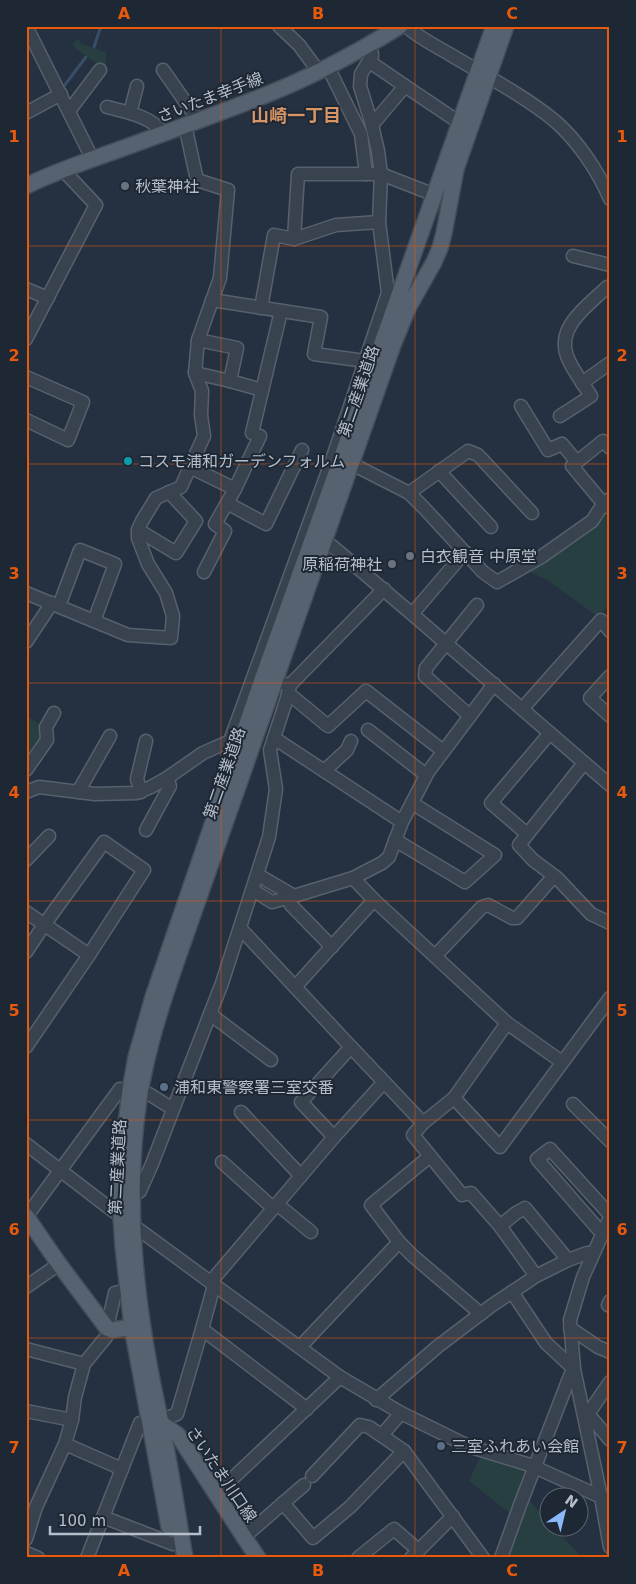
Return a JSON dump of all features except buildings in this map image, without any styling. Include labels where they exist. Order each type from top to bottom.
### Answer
[{"type":"main road","name":"さいたま幸手線","points":[[26,186],[92,158],[259,98],[323,69],[368,54],[400,26]]},
{"type":"main road","name":"第二産業道路","points":[[185,1558],[157,1422],[132,1327],[127,1290],[127,1221],[132,1197],[136,1123],[135,1091],[147,1060],[163,1000],[402,322],[440,248],[456,168],[483,74],[494,26]]},
{"type":"main road","name":"第二産業道路","points":[[174,1551],[127,1221],[122,1161],[135,1091],[144,1026],[170,945],[263,677],[460,123],[506,26]]},
{"type":"main road","points":[[26,1216],[59,1264],[108,1328],[132,1327]]},
{"type":"main road","name":"さいたま川口線","points":[[157,1422],[178,1435],[258,1558]]},
{"type":"street","points":[[26,26],[92,158]]},
{"type":"street","points":[[279,26],[323,69],[361,134],[366,174]]},
{"type":"street","points":[[406,26],[544,113],[566,132],[584,154],[609,194]]},
{"type":"street","points":[[26,792],[39,787],[95,794],[141,792],[167,778],[203,752],[230,741],[332,460],[388,293],[379,222],[380,174],[378,151],[360,86],[368,54],[405,86],[460,123]]},
{"type":"street","points":[[69,111],[100,70]]},
{"type":"street","points":[[26,593],[128,635],[171,638],[173,616],[166,594],[148,564],[138,538],[138,530],[156,498],[181,487],[204,436],[202,390],[196,372],[198,340],[220,278],[228,190],[197,180],[191,123],[163,70]]},
{"type":"street","points":[[130,113],[137,86]]},
{"type":"street","points":[[372,125],[405,86]]},
{"type":"street","points":[[26,113],[61,94]]},
{"type":"street","points":[[107,107],[136,115],[158,126],[163,133]]},
{"type":"street","points":[[26,339],[96,206],[63,170]]},
{"type":"street","points":[[294,239],[298,174],[380,174],[435,195]]},
{"type":"street","points":[[261,308],[274,235],[294,239],[336,225],[379,222]]},
{"type":"street","points":[[573,256],[610,265]]},
{"type":"street","points":[[560,416],[591,396],[568,358],[564,341],[569,327],[574,319],[607,287],[610,287]]},
{"type":"street","points":[[26,289],[48,298]]},
{"type":"street","points":[[212,300],[321,317],[314,354],[364,361]]},
{"type":"street","points":[[204,572],[225,531],[215,524],[235,489],[256,434],[262,390],[282,311]]},
{"type":"street","points":[[198,340],[237,348],[230,381]]},
{"type":"street","points":[[582,383],[610,363]]},
{"type":"street","points":[[196,372],[262,390]]},
{"type":"street","points":[[26,377],[83,402],[68,440],[26,420]]},
{"type":"street","points":[[521,406],[548,450],[562,444],[577,462]]},
{"type":"street","points":[[352,464],[409,494],[483,572],[497,582],[541,557],[592,521],[608,504],[572,466],[603,441],[610,448]]},
{"type":"street","points":[[227,503],[266,524],[302,450]]},
{"type":"street","points":[[409,494],[468,451],[478,455],[532,513]]},
{"type":"street","points":[[190,467],[235,489]]},
{"type":"street","points":[[439,471],[491,527]]},
{"type":"street","points":[[138,530],[176,553],[196,521],[169,492]]},
{"type":"street","points":[[324,542],[332,546],[384,589],[609,785]]},
{"type":"street","points":[[26,642],[56,604],[80,550],[115,564],[94,621]]},
{"type":"street","points":[[412,614],[465,552]]},
{"type":"street","points":[[132,1197],[140,1191],[210,1014],[258,875],[269,837],[276,789],[270,750],[289,689],[384,589]]},
{"type":"street","points":[[470,716],[424,676],[426,668],[477,605]]},
{"type":"street","points":[[522,709],[601,620],[610,631]]},
{"type":"street","points":[[610,676],[590,698],[610,716]]},
{"type":"street","points":[[274,681],[289,689],[328,726],[366,691],[443,751]]},
{"type":"street","points":[[253,890],[272,902],[353,878],[382,863],[389,857],[402,822],[426,775],[494,684]]},
{"type":"street","points":[[47,788],[44,782],[26,770],[47,740],[46,727],[54,713]]},
{"type":"street","points":[[368,730],[426,775]]},
{"type":"street","points":[[527,834],[491,803],[550,733]]},
{"type":"street","points":[[78,792],[110,736]]},
{"type":"street","points":[[274,738],[402,822]]},
{"type":"street","points":[[141,792],[137,779],[146,741]]},
{"type":"street","points":[[324,771],[347,750],[351,741]]},
{"type":"street","points":[[584,763],[519,845],[533,860],[554,876],[591,914],[610,923]]},
{"type":"street","points":[[146,830],[170,786],[167,778]]},
{"type":"street","points":[[395,840],[465,882],[494,855],[412,802]]},
{"type":"street","points":[[26,860],[49,836]]},
{"type":"street","points":[[26,952],[104,842],[144,870],[26,1047]]},
{"type":"street","points":[[258,875],[291,897]]},
{"type":"street","points":[[435,956],[482,907],[488,904],[512,918],[517,918],[554,876]]},
{"type":"street","points":[[353,878],[374,900],[507,1023],[562,1062]]},
{"type":"street","points":[[291,897],[291,905],[332,947]]},
{"type":"street","points":[[295,987],[374,900]]},
{"type":"street","points":[[26,912],[89,955]]},
{"type":"street","points":[[240,928],[423,1123]]},
{"type":"street","points":[[454,1098],[500,1147],[610,998]]},
{"type":"street","points":[[210,1014],[271,1060]]},
{"type":"street","points":[[507,1023],[454,1098],[423,1123],[413,1135],[462,1194],[471,1193],[500,1226],[536,1276]]},
{"type":"street","points":[[334,1137],[301,1102],[351,1047]]},
{"type":"street","points":[[87,1558],[140,1423],[157,1422],[177,1414],[202,1329],[214,1278],[334,1137],[384,1082]]},
{"type":"street","points":[[26,1216],[120,1089],[149,1094],[173,1108]]},
{"type":"street","points":[[574,1104],[610,1141]]},
{"type":"street","points":[[242,1112],[301,1176]]},
{"type":"street","points":[[26,1144],[127,1221],[340,1377],[376,1400],[468,1446],[534,1467],[605,1499]]},
{"type":"street","points":[[603,1232],[599,1230],[537,1159],[550,1149],[610,1216],[574,1302],[570,1320],[574,1369],[586,1411],[605,1499],[610,1547]]},
{"type":"street","points":[[430,1156],[371,1205],[399,1242],[413,1256],[481,1314]]},
{"type":"street","points":[[222,1162],[275,1206],[311,1232]]},
{"type":"street","points":[[500,1226],[524,1208],[568,1260]]},
{"type":"street","points":[[300,1347],[399,1242]]},
{"type":"street","points":[[376,1400],[436,1347],[512,1292],[536,1276],[568,1260],[587,1253],[593,1253]]},
{"type":"street","points":[[26,1287],[59,1264]]},
{"type":"street","points":[[26,1539],[36,1507],[65,1444],[84,1364],[106,1337],[115,1292],[127,1290]]},
{"type":"street","points":[[512,1292],[546,1343],[574,1369]]},
{"type":"street","points":[[610,1302],[608,1305],[610,1306]]},
{"type":"street","points":[[570,1328],[598,1347],[610,1352]]},
{"type":"street","points":[[202,1329],[307,1409]]},
{"type":"street","points":[[26,1349],[84,1364]]},
{"type":"street","points":[[501,1558],[534,1467],[574,1369]]},
{"type":"street","points":[[216,1494],[340,1377]]},
{"type":"street","points":[[586,1411],[610,1382]]},
{"type":"street","points":[[26,1411],[72,1420]]},
{"type":"street","points":[[586,1411],[610,1440]]},
{"type":"street","points":[[382,1435],[401,1413]]},
{"type":"street","points":[[244,1538],[308,1480],[360,1425],[364,1425],[404,1451],[483,1558]]},
{"type":"street","points":[[65,1444],[122,1469]]},
{"type":"street","points":[[283,1503],[313,1538],[350,1506],[404,1451]]},
{"type":"street","points":[[358,1558],[394,1529],[414,1554],[453,1516]]},
{"type":"street","points":[[103,1518],[174,1551]]},
{"type":"street","points":[[26,1553],[38,1558]]},
{"type":"green space","points":[[79,39],[81,44],[106,52],[106,74],[100,69],[101,67],[75,48],[72,43]]},
{"type":"green space","points":[[604,512],[610,514],[610,606],[597,616],[547,580],[524,569]]},
{"type":"green space","points":[[26,716],[43,726],[45,738],[26,763]]},
{"type":"green space","points":[[481,1455],[528,1469],[512,1515],[469,1481]]},
{"type":"green space","points":[[527,1498],[538,1510],[538,1536],[562,1536],[583,1558],[503,1558]]},
{"type":"waterway","points":[[94,47],[101,26]]},
{"type":"waterway","points":[[64,86],[86,57]]},
{"type":"place","name":"秋葉神社","points":[[125,186]]},
{"type":"place","name":"コスモ浦和ガーデンフォルム","points":[[128,461]]},
{"type":"place","name":"白衣観音 中原堂","points":[[410,556]]},
{"type":"place","name":"原稲荷神社","points":[[392,564]]},
{"type":"place","name":"浦和東警察署三室交番","points":[[164,1087]]},
{"type":"place","name":"三室ふれあい会館","points":[[441,1446]]},
{"type":"district","name":"山崎一丁目","points":[[296,116]]}]
